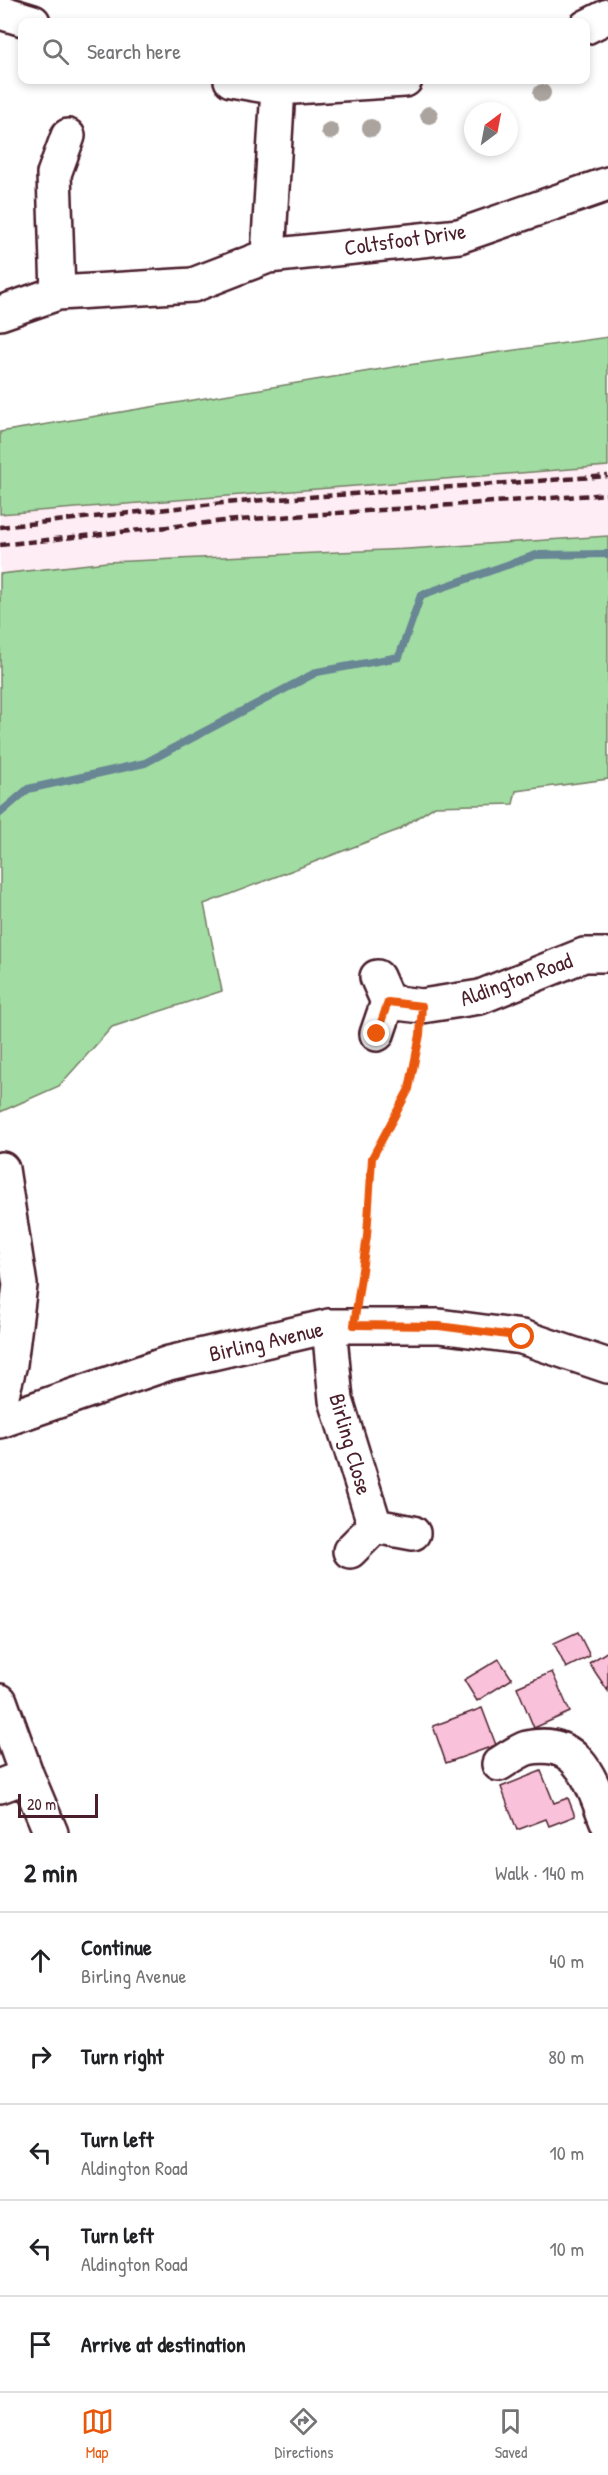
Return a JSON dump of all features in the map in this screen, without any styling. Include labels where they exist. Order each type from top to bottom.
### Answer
[{"type":"street","points":[[0,12],[20,18]]},
{"type":"street","points":[[590,25],[608,16]]},
{"type":"street","points":[[254,84],[278,88],[342,84]]},
{"type":"street","points":[[268,256],[278,88]]},
{"type":"street","points":[[58,293],[54,174],[68,136]]},
{"type":"street","name":"Coltsfoot Drive","points":[[0,313],[58,293],[193,285],[268,256],[459,236],[608,184],[608,166]]},
{"type":"street","name":"Aldington Road","points":[[377,1034],[382,990],[422,1006],[480,997],[584,955],[608,955]]},
{"type":"street","points":[[0,1170],[2,1169],[20,1285],[10,1364],[0,1402]]},
{"type":"street","name":"Birling Avenue","points":[[0,1420],[169,1364],[341,1325],[439,1326],[522,1337],[608,1366]]},
{"type":"street","name":"Birling Close","points":[[341,1325],[336,1400],[375,1526]]},
{"type":"street","name":"Birling Close","points":[[375,1526],[413,1533]]},
{"type":"street","name":"Birling Close","points":[[350,1551],[375,1526]]},
{"type":"street","points":[[0,1701],[13,1781],[51,1833]]},
{"type":"street","points":[[499,1764],[526,1749],[553,1747],[577,1758],[586,1771],[608,1824]]},
{"type":"path","points":[[341,1325],[367,1236],[372,1158],[409,1089],[420,1035],[422,1006]]},
{"type":"shaded area","points":[[608,337],[608,548],[408,549],[107,562],[0,574],[0,432],[394,367]]},
{"type":"green space","points":[[608,337],[608,466],[0,514],[0,432],[394,367]]},
{"type":"green space","points":[[608,536],[608,779],[516,791],[513,804],[435,806],[398,830],[204,904],[222,991],[112,1027],[59,1086],[0,1112],[0,574],[107,562],[408,549]]},
{"type":"building","points":[[578,1632],[590,1656],[566,1668],[554,1643]]},
{"type":"building","points":[[608,1651],[608,1691],[589,1663]]},
{"type":"building","points":[[499,1659],[512,1679],[477,1701],[464,1680]]},
{"type":"building","points":[[552,1672],[570,1712],[534,1728],[517,1687]]},
{"type":"building","points":[[482,1708],[496,1745],[446,1763],[433,1726]]},
{"type":"building","points":[[541,1771],[554,1803],[568,1798],[575,1816],[549,1826],[546,1819],[517,1830],[501,1787]]},
{"type":"waterway","points":[[0,813],[28,789],[145,763],[317,672],[399,657],[421,595],[536,555],[608,554]]},
{"type":"railway","points":[[0,527],[223,503],[608,476]]},
{"type":"railway","points":[[0,545],[224,521],[608,494]]},
{"type":"route","points":[[377,1034],[388,1002],[422,1006],[420,1035],[409,1089],[372,1158],[367,1236],[354,1325],[439,1326],[522,1337]]}]
